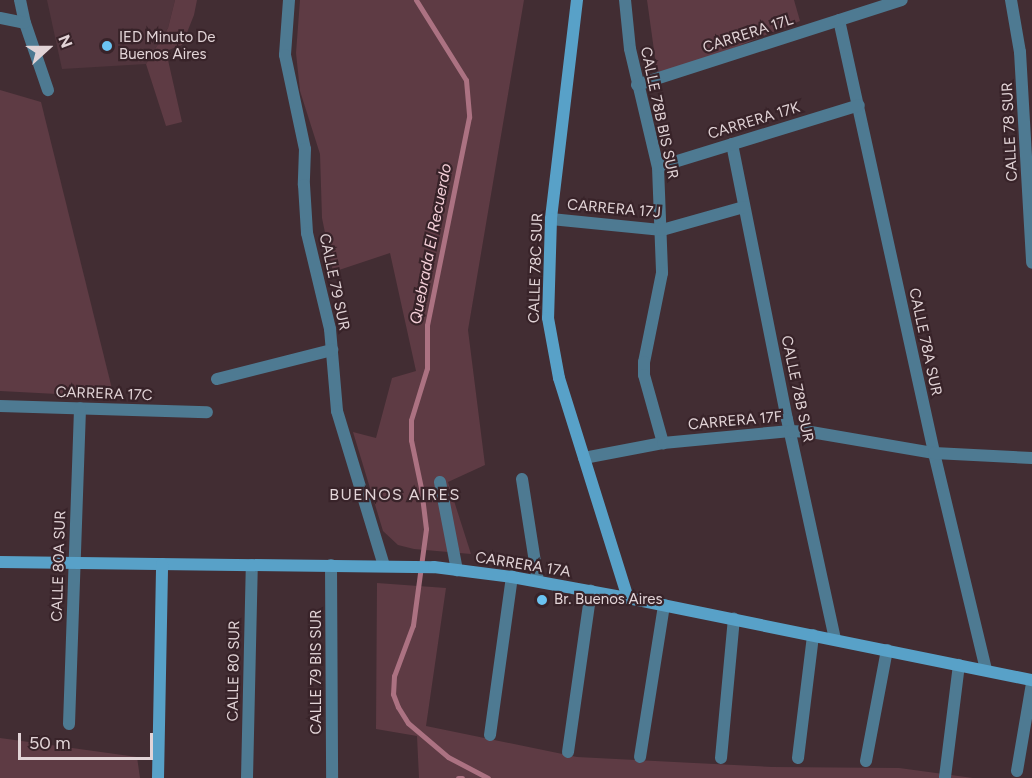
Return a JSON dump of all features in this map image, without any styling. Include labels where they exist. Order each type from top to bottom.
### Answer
[{"type":"street","points":[[20,0],[25,23],[48,90]]},
{"type":"street","name":"CALLE 79 SUR","points":[[289,0],[285,55],[305,149],[304,185],[308,233],[324,298],[332,350],[337,411],[384,566]]},
{"type":"street","name":"CALLE 78C SUR","points":[[576,0],[551,219],[547,299],[550,335],[559,378],[628,598]]},
{"type":"street","name":"CALLE 78B BIS SUR","points":[[625,0],[637,85],[658,167],[662,273],[644,362],[644,375],[663,442]]},
{"type":"street","name":"CARRERA 17L","points":[[637,85],[902,0]]},
{"type":"street","name":"CALLE 78 SUR","points":[[1011,0],[1020,52],[1032,263]]},
{"type":"street","points":[[0,18],[25,23]]},
{"type":"street","name":"CALLE 78A SUR","points":[[839,20],[934,453],[986,670]]},
{"type":"street","name":"CARRERA 17K","points":[[658,167],[859,105]]},
{"type":"street","name":"CALLE 78B SUR","points":[[732,144],[835,640]]},
{"type":"street","name":"CARRERA 17J","points":[[551,219],[662,230],[744,207]]},
{"type":"street","points":[[217,380],[332,350]]},
{"type":"street","name":"CARRERA 17C","points":[[0,406],[207,412]]},
{"type":"street","name":"CALLE 80A SUR","points":[[69,724],[80,408]]},
{"type":"street","name":"CARRERA 17F","points":[[584,458],[663,442],[790,431],[811,432],[934,453],[1032,458]]},
{"type":"street","points":[[522,479],[538,581]]},
{"type":"street","points":[[440,482],[457,570]]},
{"type":"street","name":"CARRERA 17A","points":[[0,562],[434,567],[538,581],[628,598],[1032,681]]},
{"type":"street","points":[[158,778],[162,564]]},
{"type":"street","name":"CALLE 80 SUR","points":[[247,778],[252,565]]},
{"type":"street","name":"CALLE 79 BIS SUR","points":[[331,566],[332,778]]},
{"type":"street","points":[[490,735],[512,577]]},
{"type":"street","points":[[568,752],[591,591]]},
{"type":"street","points":[[640,757],[664,605]]},
{"type":"street","points":[[721,758],[734,619]]},
{"type":"street","points":[[798,758],[813,635]]},
{"type":"street","points":[[866,761],[887,650]]},
{"type":"street","points":[[945,777],[959,665]]},
{"type":"street","points":[[1017,771],[1032,681]]},
{"type":"shaded area","name":"IED Minuto De Buenos Aires","points":[[47,0],[175,0],[168,28],[146,64],[62,69]]},
{"type":"shaded area","points":[[175,0],[197,0],[194,15],[182,45],[166,51],[182,122],[166,126],[146,64],[168,28]]},
{"type":"shaded area","points":[[300,0],[524,0],[468,330],[485,465],[448,482],[471,554],[414,549],[398,545],[383,531],[353,432],[376,438],[392,378],[416,371],[390,253],[333,272],[322,218],[320,154],[300,91],[296,53]]},
{"type":"shaded area","points":[[647,0],[794,0],[800,21],[658,79]]},
{"type":"shaded area","points":[[0,90],[41,102],[114,397],[0,391]]},
{"type":"shaded area","points":[[377,583],[446,588],[426,726],[577,757],[772,767],[899,768],[973,778],[419,778],[417,736],[376,729]]},
{"type":"shaded area","points":[[0,738],[137,757],[140,778],[0,778]]},
{"type":"waterway","name":"Quebrada El Recuerdo","points":[[416,0],[466,80],[469,117],[427,325],[427,368],[411,420],[411,440],[421,488],[426,529],[413,625],[394,676],[393,694],[408,723],[448,757],[488,778]]},
{"type":"place","name":"IED Minuto De Buenos Aires","points":[[107,46]]},
{"type":"place","name":"Br. Buenos Aires","points":[[542,600]]},
{"type":"district","name":"BUENOS AIRES","points":[[395,495]]}]
